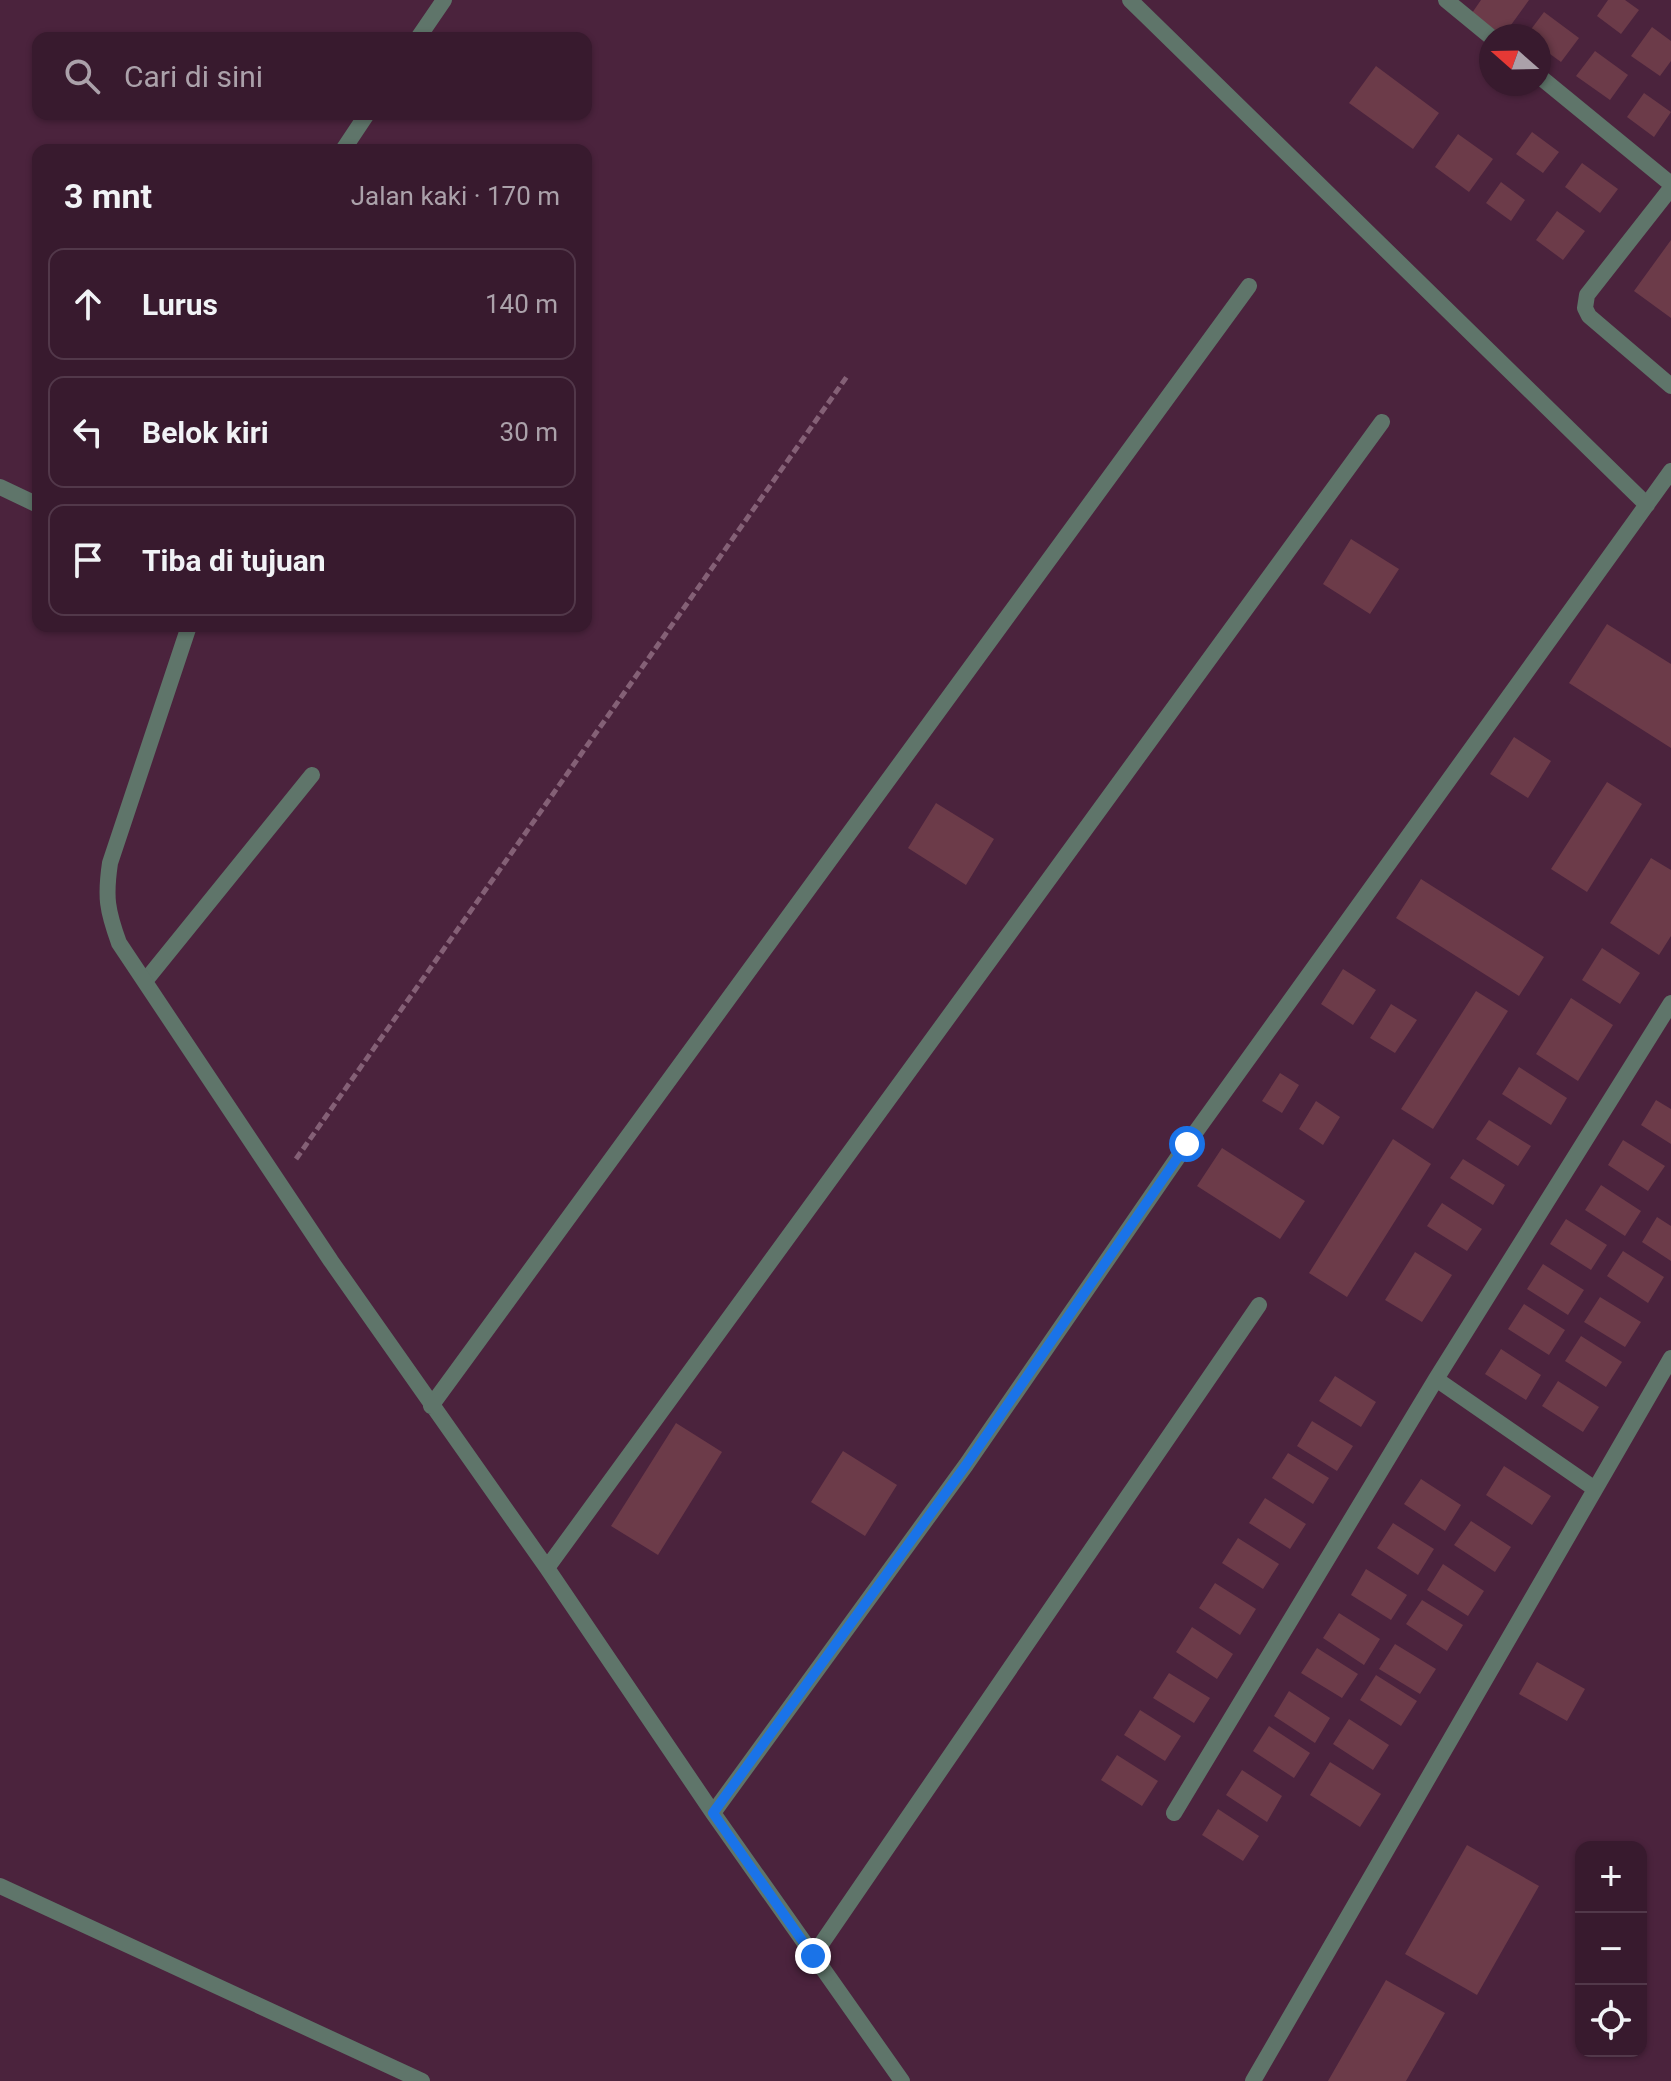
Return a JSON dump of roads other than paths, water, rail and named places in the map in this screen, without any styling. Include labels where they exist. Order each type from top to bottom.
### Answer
[{"type":"street","points":[[422,32],[444,0]]},
{"type":"street","points":[[1130,0],[1647,505]]},
{"type":"street","points":[[1446,0],[1479,27]]},
{"type":"street","points":[[1551,86],[1671,186],[1587,295],[1585,308],[1589,316],[1671,386]]},
{"type":"street","points":[[347,144],[363,120]]},
{"type":"street","points":[[431,1406],[1249,286]]},
{"type":"street","points":[[547,1568],[1382,422]]},
{"type":"street","points":[[713,1813],[957,1478],[1187,1144],[1671,471]]},
{"type":"street","points":[[0,487],[32,502]]},
{"type":"street","points":[[187,632],[114,849],[105,895],[119,943],[431,1406],[547,1568],[713,1813],[902,2081]]},
{"type":"street","points":[[146,980],[312,775]]},
{"type":"street","points":[[1174,1813],[1436,1379],[1671,1003]]},
{"type":"street","points":[[813,1956],[1259,1305]]},
{"type":"street","points":[[1253,2081],[1671,1358]]},
{"type":"street","points":[[1436,1379],[1595,1489]]},
{"type":"street","points":[[0,1886],[422,2081]]}]
